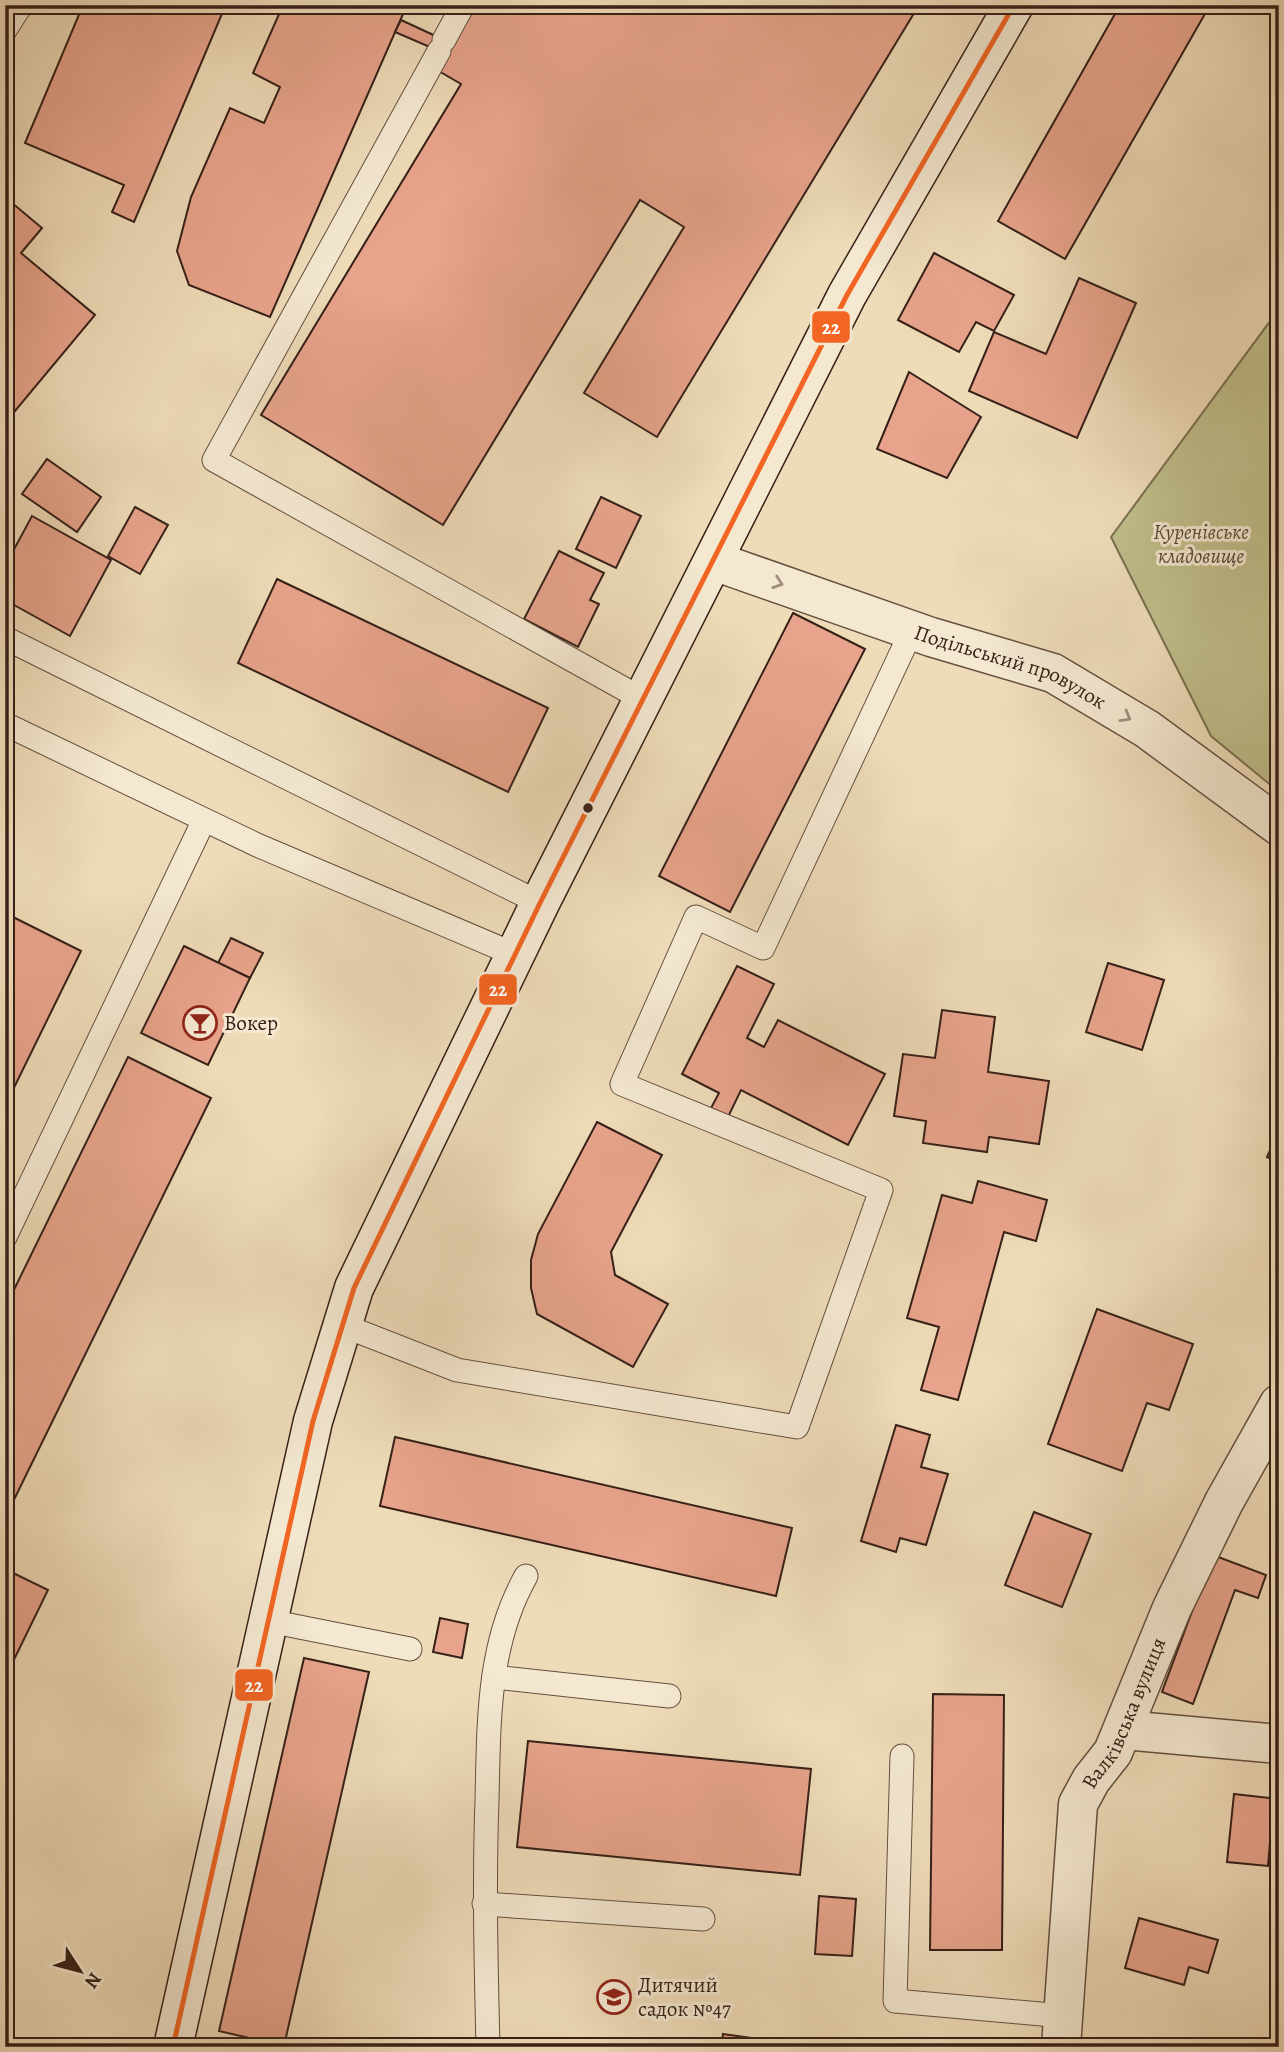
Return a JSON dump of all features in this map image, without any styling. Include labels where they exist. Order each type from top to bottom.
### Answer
[{"type":"main road","points":[[173,2047],[313,1421],[354,1288],[540,903],[847,295],[1014,5]]},
{"type":"main road","name":"Подільський провулок","points":[[714,561],[912,630],[1053,673],[1147,729],[1279,826]]},
{"type":"main road","name":"Валківська вулиця","points":[[1062,2032],[1078,1804],[1091,1780],[1113,1752],[1172,1608],[1224,1502],[1279,1404]]},
{"type":"main road","points":[[1124,1730],[1279,1744]]},
{"type":"lane","points":[[5,30],[21,5]]},
{"type":"lane","points":[[463,5],[214,460],[644,700]]},
{"type":"lane","points":[[342,1325],[457,1370],[797,1427],[881,1190],[622,1084],[696,917],[764,948],[912,630]]},
{"type":"lane","points":[[5,638],[540,903]]},
{"type":"lane","points":[[5,724],[204,820],[516,955]]},
{"type":"lane","points":[[5,1237],[204,820]]},
{"type":"lane","points":[[488,2047],[484,1904],[489,1697],[509,1607],[526,1576]]},
{"type":"lane","points":[[269,1621],[410,1649]]},
{"type":"lane","points":[[494,1678],[669,1696]]},
{"type":"lane","points":[[902,1756],[895,2001],[1062,2032]]},
{"type":"lane","points":[[484,1904],[703,1919]]},
{"type":"green space","name":"Куренівське кладовище","points":[[1279,309],[1279,792],[1211,736],[1111,537]]},
{"type":"building","points":[[83,5],[215,5],[224,9],[134,222],[112,212],[124,185],[25,143]]},
{"type":"building","points":[[283,5],[407,5],[270,317],[189,285],[177,251],[191,197],[230,108],[264,123],[280,87],[253,73]]},
{"type":"building","points":[[476,5],[685,5],[692,9],[694,5],[919,5],[657,437],[584,393],[684,227],[640,200],[443,525],[261,415],[461,84],[437,70]]},
{"type":"building","points":[[1120,5],[1210,5],[1065,259],[998,221]]},
{"type":"building","points":[[401,20],[453,44],[446,54],[395,32]]},
{"type":"building","points":[[5,197],[42,228],[21,253],[95,315],[5,423]]},
{"type":"building","points":[[934,253],[1014,295],[994,331],[976,322],[959,352],[898,320]]},
{"type":"building","points":[[1079,278],[1136,303],[1077,438],[969,391],[994,332],[1046,354]]},
{"type":"building","points":[[909,372],[981,417],[947,478],[877,449]]},
{"type":"building","points":[[47,459],[101,497],[77,532],[22,494]]},
{"type":"building","points":[[601,497],[641,516],[616,568],[576,549]]},
{"type":"building","points":[[135,507],[168,525],[140,574],[108,556]]},
{"type":"building","points":[[32,516],[111,560],[70,636],[5,600],[5,566]]},
{"type":"building","points":[[559,551],[604,573],[590,600],[599,604],[578,647],[524,619]]},
{"type":"building","points":[[277,579],[548,708],[508,792],[238,663]]},
{"type":"building","points":[[793,613],[865,649],[730,912],[659,876]]},
{"type":"building","points":[[5,913],[81,951],[5,1106]]},
{"type":"building","points":[[231,938],[263,953],[250,978],[218,963]]},
{"type":"building","points":[[184,946],[250,978],[208,1065],[141,1033]]},
{"type":"building","points":[[1108,963],[1164,980],[1142,1050],[1086,1032]]},
{"type":"building","points":[[737,966],[774,984],[747,1038],[764,1047],[778,1020],[885,1074],[848,1145],[741,1090],[728,1117],[711,1108],[719,1093],[682,1074]]},
{"type":"building","points":[[942,1010],[995,1017],[988,1072],[1049,1081],[1039,1144],[989,1137],[987,1152],[923,1143],[926,1121],[894,1116],[903,1054],[935,1058]]},
{"type":"building","points":[[128,1057],[211,1098],[5,1518],[5,1308]]},
{"type":"building","points":[[597,1122],[662,1155],[611,1252],[615,1275],[668,1304],[633,1367],[537,1314],[531,1288],[531,1260],[538,1234]]},
{"type":"building","points":[[1276,1137],[1279,1139],[1279,1163],[1267,1157]]},
{"type":"building","points":[[978,1181],[1047,1200],[1036,1241],[1004,1232],[958,1400],[921,1390],[939,1327],[907,1318],[942,1195],[972,1203]]},
{"type":"building","points":[[1097,1309],[1193,1344],[1169,1410],[1147,1403],[1122,1471],[1048,1444]]},
{"type":"building","points":[[896,1425],[930,1435],[921,1467],[948,1474],[926,1545],[900,1538],[896,1552],[861,1541]]},
{"type":"building","points":[[395,1437],[792,1528],[776,1596],[380,1506]]},
{"type":"building","points":[[1034,1512],[1091,1534],[1062,1607],[1005,1585]]},
{"type":"building","points":[[1213,1555],[1266,1575],[1258,1598],[1235,1590],[1193,1704],[1162,1692]]},
{"type":"building","points":[[5,1569],[48,1590],[5,1678]]},
{"type":"building","points":[[440,1618],[468,1624],[462,1658],[433,1652]]},
{"type":"building","points":[[304,1658],[369,1672],[284,2046],[219,2031]]},
{"type":"building","points":[[933,1694],[1004,1695],[1002,1950],[930,1950]]},
{"type":"building","points":[[528,1741],[811,1769],[800,1875],[517,1847]]},
{"type":"building","points":[[1234,1794],[1279,1799],[1279,1842],[1270,1842],[1268,1866],[1227,1862]]},
{"type":"building","points":[[819,1896],[856,1899],[852,1956],[815,1954]]},
{"type":"building","points":[[1139,1918],[1218,1940],[1208,1973],[1189,1967],[1184,1985],[1125,1968]]},
{"type":"building","points":[[723,2034],[800,2045],[800,2047],[721,2047]]},
{"type":"transit line","name":"22","points":[[173,2047],[313,1421],[354,1288],[540,903],[847,295],[1014,5]]},
{"type":"place","name":"Вокер","points":[[200,1023]]},
{"type":"place","name":"Дитячий садок №47","points":[[614,1997]]}]
